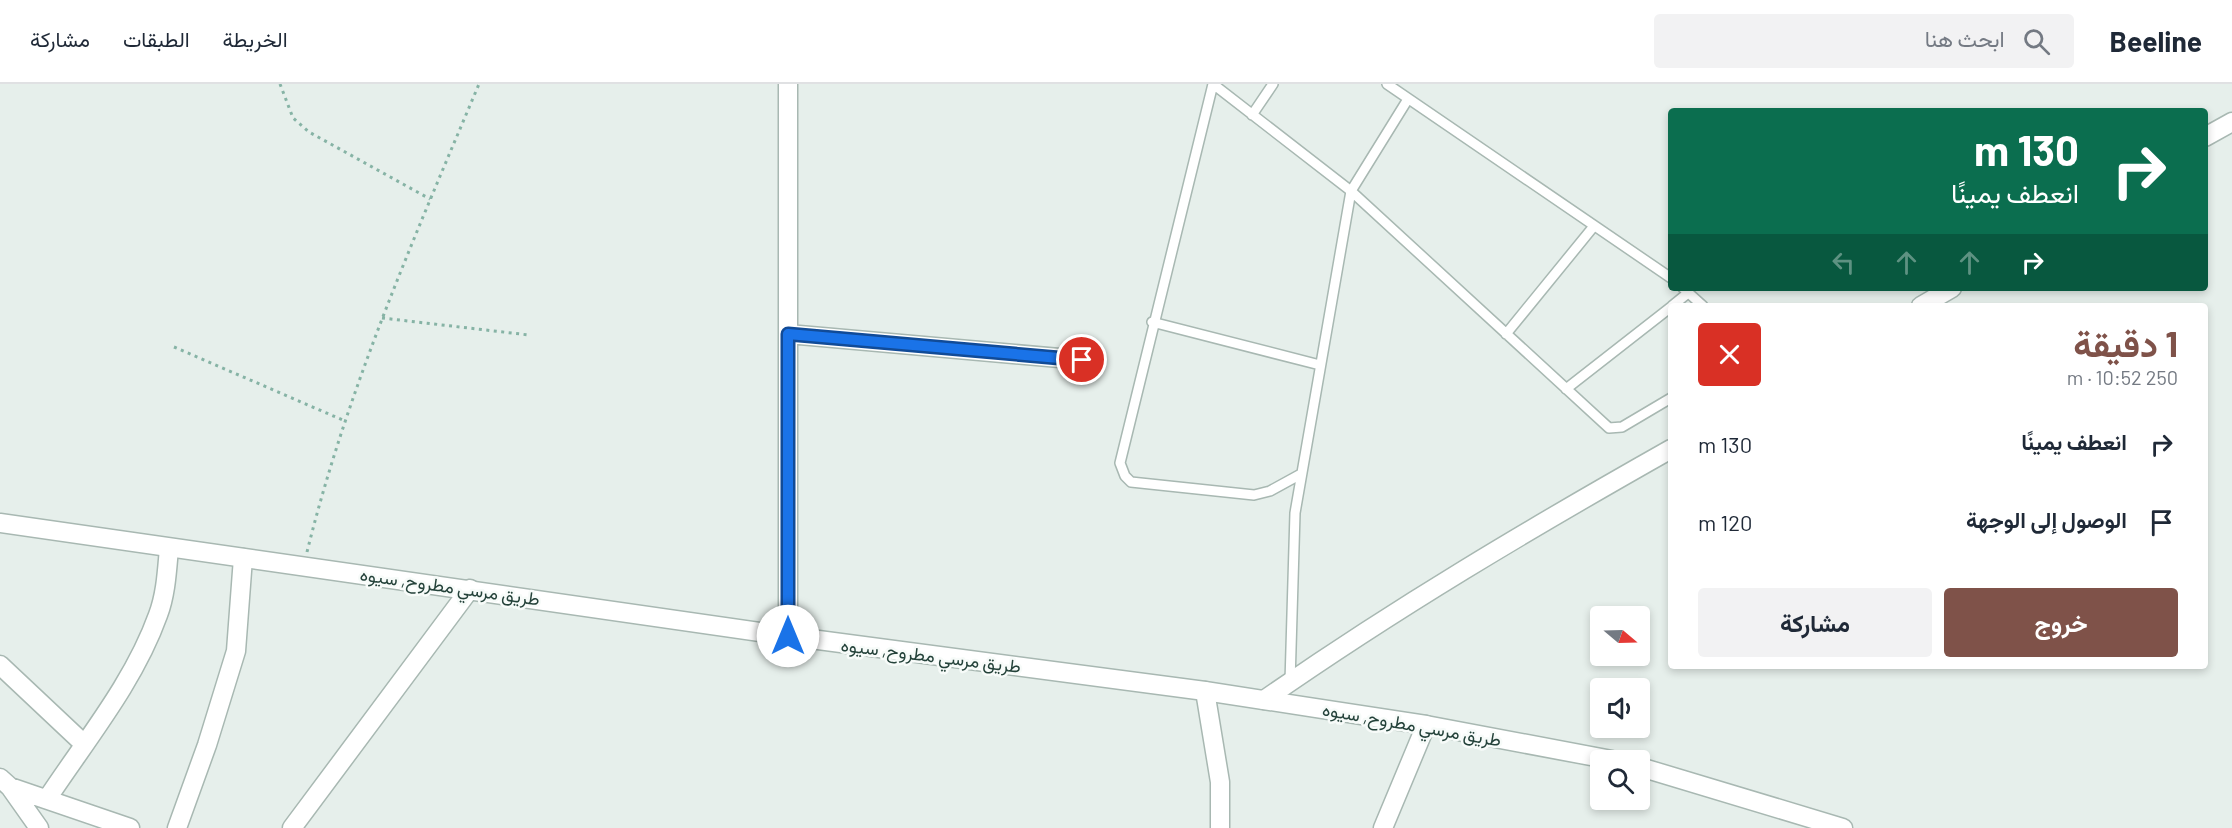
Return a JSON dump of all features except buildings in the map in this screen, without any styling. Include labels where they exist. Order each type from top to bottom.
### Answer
[{"type":"street","points":[[788,84],[790,234],[788,636]]},
{"type":"street","points":[[2208,135],[2232,122]]},
{"type":"street","points":[[1925,303],[1947,291]]},
{"type":"street","points":[[788,334],[1082,360]]},
{"type":"street","points":[[1264,700],[1390,614],[1510,539],[1668,451]]},
{"type":"street","name":"طريق مرسي مطروح, سيوه","points":[[0,524],[304,565],[788,636],[1205,691],[1426,725],[1590,756]]},
{"type":"street","points":[[47,799],[140,657],[159,614],[166,580],[169,548]]},
{"type":"street","points":[[177,828],[207,745],[236,651],[243,558]]},
{"type":"street","points":[[292,828],[470,589]]},
{"type":"street","points":[[0,665],[84,744]]},
{"type":"street","points":[[1205,691],[1220,782],[1220,828]]},
{"type":"street","points":[[1383,828],[1426,725]]},
{"type":"street","points":[[1650,770],[1843,828]]},
{"type":"street","points":[[5,782],[130,828]]},
{"type":"street","points":[[5,782],[39,828]]},
{"type":"lane","points":[[1301,474],[1270,491],[1254,495],[1131,482],[1125,477],[1119,463],[1152,322],[1213,84],[1351,191],[1613,429],[1622,427],[1668,400]]},
{"type":"lane","points":[[1252,115],[1273,84]]},
{"type":"lane","points":[[1387,84],[1668,276]]},
{"type":"lane","points":[[1290,681],[1295,513],[1351,191],[1408,99]]},
{"type":"lane","points":[[1506,333],[1594,226]]},
{"type":"lane","points":[[1674,303],[1684,291]]},
{"type":"lane","points":[[1686,291],[1700,303]]},
{"type":"lane","points":[[1566,388],[1668,308]]},
{"type":"lane","points":[[1152,322],[1320,365]]},
{"type":"path","points":[[280,84],[282,95],[293,118],[309,132],[430,199]]},
{"type":"path","points":[[304,565],[345,421],[381,318],[479,84]]},
{"type":"path","points":[[381,318],[529,335]]},
{"type":"path","points":[[174,347],[345,421]]},
{"type":"route","points":[[788,636],[786,382],[788,334],[1082,360]]}]
